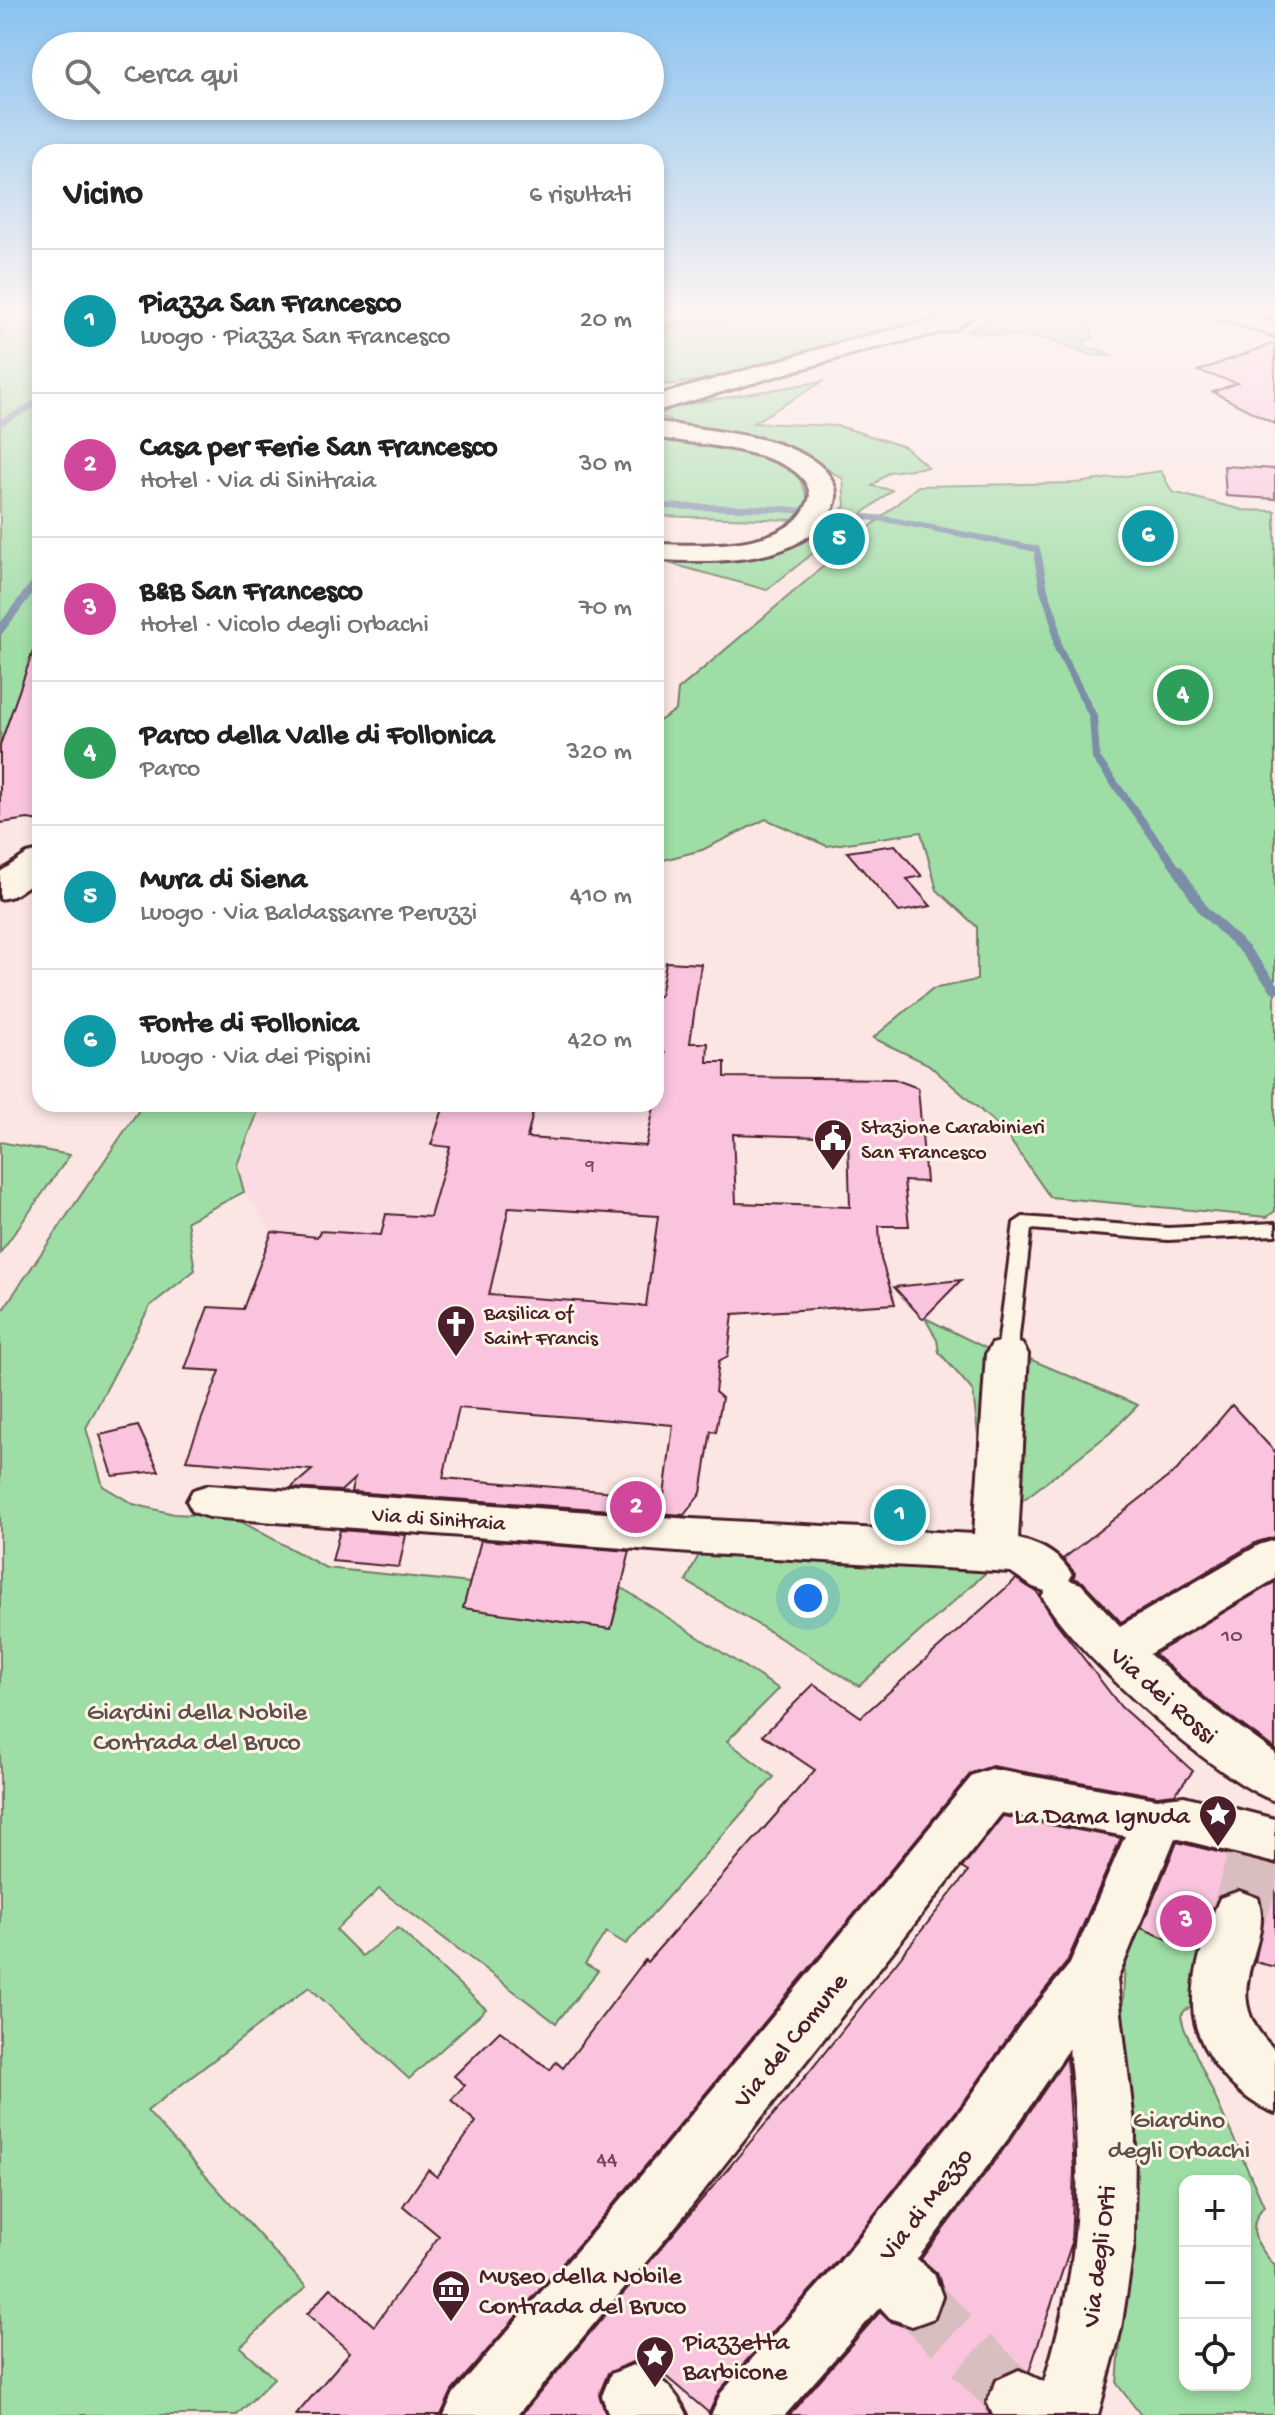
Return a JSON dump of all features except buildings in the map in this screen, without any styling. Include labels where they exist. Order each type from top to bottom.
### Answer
[{"type":"street","points":[[664,431],[751,447],[793,460],[819,481],[816,513],[792,536],[761,546],[664,552]]},
{"type":"street","points":[[0,888],[32,867]]},
{"type":"street","points":[[995,1552],[1007,1354]]},
{"type":"street","name":"Via di Sinitraia","points":[[209,1501],[669,1534],[995,1552]]},
{"type":"street","name":"Via dei Rossi","points":[[995,1552],[1023,1557],[1057,1585],[1114,1652],[1177,1709],[1275,1780]]},
{"type":"street","points":[[1114,1652],[1274,1560]]},
{"type":"street","name":"Via del Comune","points":[[476,2415],[646,2216],[991,1790],[1157,1820]]},
{"type":"street","points":[[1157,1820],[1184,1817],[1264,1845]]},
{"type":"street","name":"Via degli Orti","points":[[1039,2411],[1090,2329],[1104,2244],[1106,2131],[1090,1980],[1157,1820]]},
{"type":"street","points":[[1239,1914],[1218,1999],[1220,2018],[1228,2038],[1243,2058],[1275,2087]]},
{"type":"street","name":"Via di Mezzo","points":[[743,2415],[887,2291],[987,2121],[1041,2042],[1090,1980]]},
{"type":"lane","points":[[1007,1354],[1023,1223],[1168,1234],[1275,1229]]},
{"type":"shaded area","points":[[664,996],[698,998],[690,1043],[708,1043],[708,1232],[779,1235],[792,1312],[456,1313],[317,1237],[272,1232],[244,1192],[237,1165],[258,1112],[664,1112]]},
{"type":"green space","points":[[0,425],[32,425],[32,659],[0,745]]},
{"type":"green space","points":[[682,425],[839,426],[905,447],[928,467],[889,472],[872,486],[892,490],[767,590],[668,563],[749,558],[808,540],[824,529],[845,506],[843,479],[800,452],[704,433]]},
{"type":"green space","points":[[664,437],[732,448],[787,467],[798,477],[808,500],[796,520],[664,516]]},
{"type":"green space","points":[[1161,471],[1172,492],[1243,510],[1275,511],[1275,1211],[1267,1217],[1050,1197],[1003,1130],[928,1064],[873,1038],[932,989],[977,980],[977,927],[937,890],[921,832],[827,846],[766,819],[702,850],[664,860],[664,718],[676,710],[678,690],[918,486],[1077,483]]},
{"type":"green space","name":"Giardini della Nobile Contrada del Bruco","points":[[138,1112],[258,1112],[237,1165],[244,1192],[187,1221],[195,1270],[150,1306],[86,1428],[103,1486],[133,1504],[174,1514],[233,1517],[326,1568],[470,1583],[464,1608],[611,1629],[622,1588],[779,1689],[727,1741],[774,1777],[626,1944],[606,1932],[585,1964],[598,1971],[556,2023],[379,1889],[336,1930],[362,1956],[398,1928],[486,2009],[409,2079],[309,1987],[147,2111],[306,2287],[240,2347],[274,2378],[237,2415],[0,2415],[0,1314]]},
{"type":"green space","points":[[0,1142],[70,1155],[0,1253]]},
{"type":"green space","points":[[925,1318],[992,1351],[980,1453],[973,1391],[939,1352],[937,1340]]},
{"type":"green space","points":[[1020,1355],[1138,1405],[1110,1433],[1014,1507]]},
{"type":"green space","points":[[704,1544],[990,1569],[859,1686],[686,1581]]},
{"type":"green space","name":"Giardino degli Orbachi","points":[[1133,1924],[1215,1959],[1206,2001],[1185,2010],[1181,2016],[1250,2175],[1179,2175],[1179,2391],[1251,2391],[1251,2177],[1264,2206],[1255,2222],[1255,2237],[1275,2266],[1275,2415],[1141,2415],[1117,2384],[1131,2203],[1121,2046],[1125,1959]]},
{"type":"waterway","points":[[664,506],[782,509],[886,519],[1037,549],[1039,559]]},
{"type":"waterway","points":[[1038,557],[1044,590],[1054,618],[1058,648],[1093,716],[1096,758],[1179,872]]},
{"type":"waterway","points":[[0,630],[32,588]]},
{"type":"waterway","points":[[1178,870],[1204,911],[1245,950],[1275,988]]},
{"type":"tunnel","points":[[1239,1914],[1256,1857]]},
{"type":"tunnel","points":[[912,2296],[1019,2402]]},
{"type":"place","name":"Fonte di Follonica","points":[[1148,536]]},
{"type":"place","name":"Mura di Siena","points":[[839,539]]},
{"type":"place","name":"Parco della Valle di Follonica","points":[[1183,695]]},
{"type":"place","name":"Stazione Carabinieri San Francesco","points":[[833,1172]]},
{"type":"place","name":"Basilica of Saint Francis","points":[[456,1358]]},
{"type":"place","name":"Casa per Ferie San Francesco","points":[[636,1507]]},
{"type":"place","name":"Piazza San Francesco","points":[[900,1515]]},
{"type":"place","name":"La Dama Ignuda","points":[[1218,1848]]},
{"type":"place","name":"B&B San Francesco","points":[[1186,1921]]},
{"type":"place","name":"Museo della Nobile Contrada del Bruco","points":[[451,2323]]},
{"type":"place","name":"Piazzetta Barbicone","points":[[655,2389]]}]
